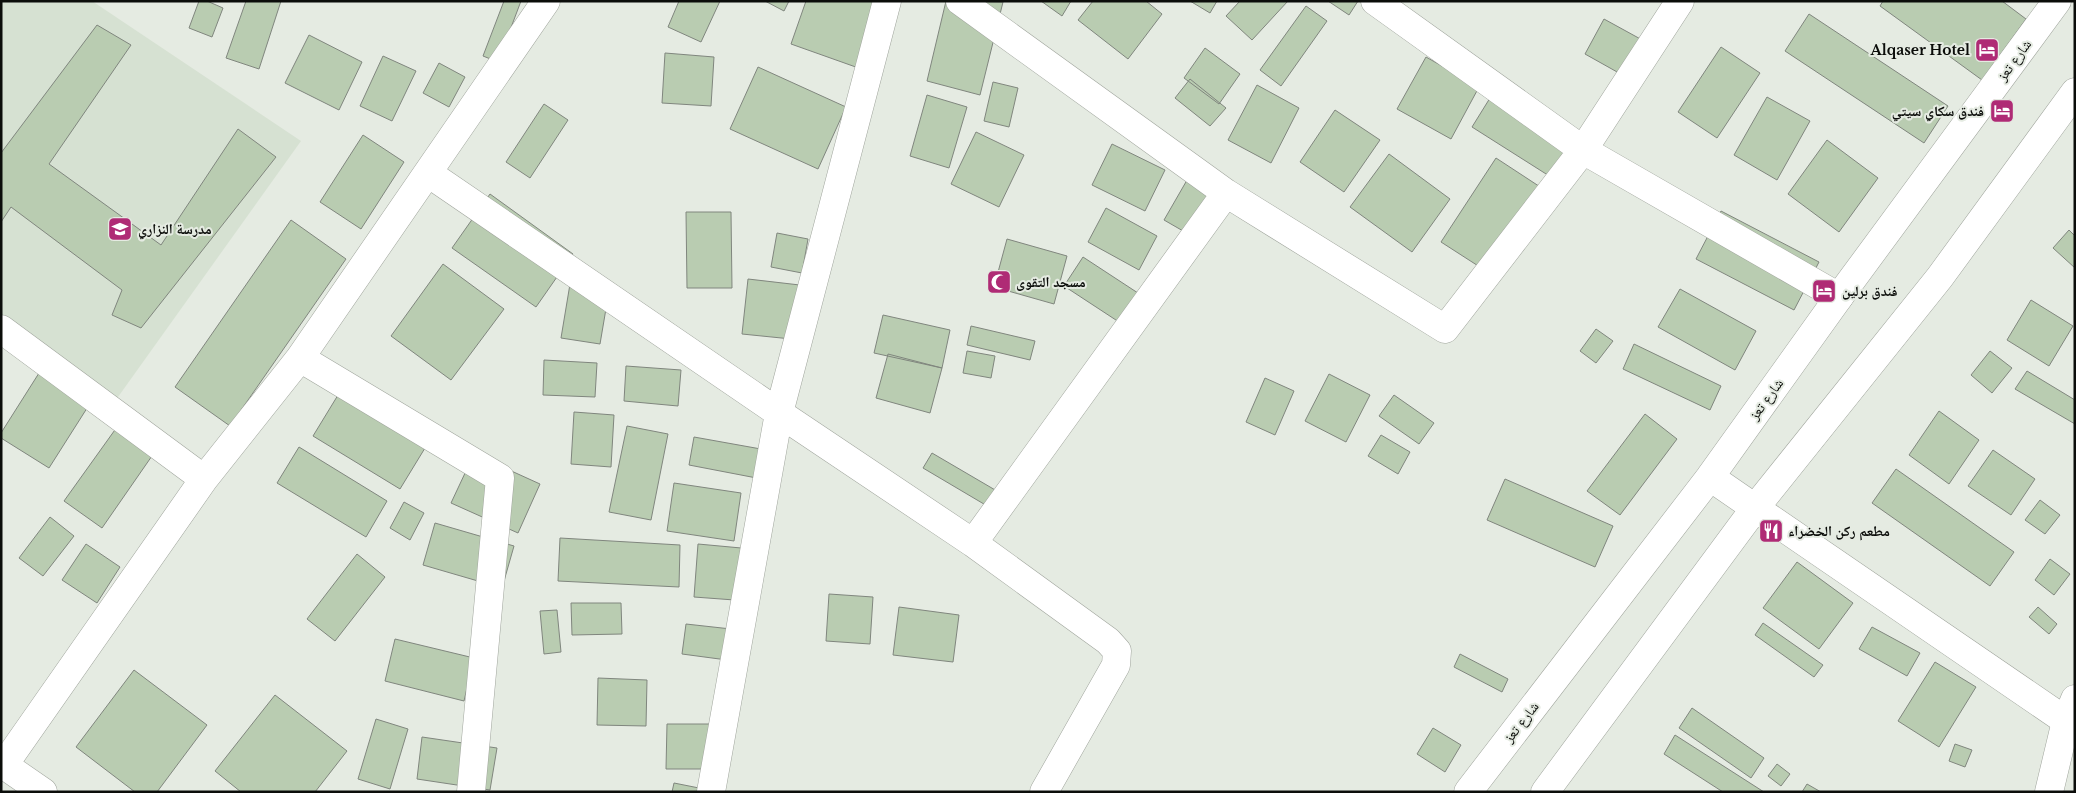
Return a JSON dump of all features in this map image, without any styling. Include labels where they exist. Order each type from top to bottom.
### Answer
[{"type":"main road","points":[[42,792],[2,764],[204,479],[300,358],[546,1]]},
{"type":"main road","points":[[711,792],[779,414],[887,1]]},
{"type":"main road","points":[[960,1],[1226,193],[1445,329],[1583,150],[1680,1]]},
{"type":"main road","points":[[1375,1],[1583,150],[1838,297]]},
{"type":"main road","name":"شارع تعز","points":[[1468,792],[1710,477],[1838,297],[2057,1]]},
{"type":"main road","points":[[1545,792],[1755,508],[1940,277],[2075,92]]},
{"type":"main road","points":[[428,173],[779,414],[973,543],[1108,641],[1117,651],[1116,665],[1044,792]]},
{"type":"main road","points":[[973,543],[1226,193]]},
{"type":"main road","points":[[1,328],[204,479]]},
{"type":"main road","points":[[300,358],[500,478],[471,792]]},
{"type":"main road","points":[[1710,477],[2072,715],[2049,792]]},
{"type":"shaded area","name":"مدرسة النزاري","points":[[1,1],[92,1],[301,141],[113,404],[1,317]]},
{"type":"building","points":[[199,1],[207,1],[223,8],[212,37],[189,28]]},
{"type":"building","points":[[246,1],[281,1],[259,69],[226,58]]},
{"type":"building","points":[[504,1],[521,1],[498,62],[483,56]]},
{"type":"building","points":[[679,1],[720,1],[701,42],[668,27]]},
{"type":"building","points":[[765,1],[789,1],[784,11]]},
{"type":"building","points":[[806,1],[874,1],[867,71],[791,44]]},
{"type":"building","points":[[946,1],[1003,2],[980,95],[927,81]]},
{"type":"building","points":[[1041,1],[1071,1],[1062,16]]},
{"type":"building","points":[[1093,1],[1146,1],[1162,14],[1128,59],[1078,20]]},
{"type":"building","points":[[1190,1],[1217,1],[1210,13]]},
{"type":"building","points":[[1240,1],[1288,1],[1252,40],[1226,16]]},
{"type":"building","points":[[1328,1],[1358,1],[1349,15]]},
{"type":"building","points":[[1883,1],[2002,1],[2026,19],[1982,80],[1880,6]]},
{"type":"building","points":[[1306,6],[1327,21],[1281,86],[1260,70]]},
{"type":"building","points":[[1809,14],[1948,106],[1924,143],[1785,51]]},
{"type":"building","points":[[1604,19],[1655,47],[1635,82],[1585,54]]},
{"type":"building","points":[[97,25],[131,45],[49,164],[161,245],[238,129],[276,157],[141,328],[112,315],[122,290],[11,207],[1,222],[1,153]]},
{"type":"building","points":[[309,35],[362,62],[339,110],[285,83]]},
{"type":"building","points":[[1721,47],[1760,73],[1717,138],[1678,112]]},
{"type":"building","points":[[1205,48],[1240,74],[1219,104],[1184,78]]},
{"type":"building","points":[[665,53],[714,57],[711,106],[662,103]]},
{"type":"building","points":[[383,56],[416,71],[392,121],[360,106]]},
{"type":"building","points":[[1426,57],[1479,87],[1451,139],[1397,109]]},
{"type":"building","points":[[439,63],[465,77],[449,107],[423,93]]},
{"type":"building","points":[[758,67],[846,107],[818,169],[730,129]]},
{"type":"building","points":[[1190,79],[1226,108],[1210,126],[1175,98]]},
{"type":"building","points":[[993,82],[1018,88],[1009,127],[984,121]]},
{"type":"building","points":[[1257,85],[1299,108],[1271,163],[1228,140]]},
{"type":"building","points":[[927,95],[967,107],[949,168],[910,156]]},
{"type":"building","points":[[1767,97],[1810,121],[1777,180],[1734,155]]},
{"type":"building","points":[[1490,98],[1573,149],[1554,179],[1472,127]]},
{"type":"building","points":[[544,104],[568,120],[530,178],[506,162]]},
{"type":"building","points":[[1335,110],[1380,140],[1344,192],[1300,162]]},
{"type":"building","points":[[976,132],[1024,155],[999,207],[951,184]]},
{"type":"building","points":[[363,135],[404,162],[361,229],[320,202]]},
{"type":"building","points":[[1827,140],[1878,178],[1839,232],[1788,194]]},
{"type":"building","points":[[1112,144],[1165,170],[1145,211],[1092,185]]},
{"type":"building","points":[[1389,154],[1450,199],[1412,252],[1350,207]]},
{"type":"building","points":[[1496,158],[1554,196],[1500,280],[1441,242]]},
{"type":"building","points":[[1198,161],[1231,180],[1197,239],[1164,220]]},
{"type":"building","points":[[490,194],[573,254],[536,307],[452,248]]},
{"type":"building","points":[[1106,208],[1157,236],[1139,270],[1088,242]]},
{"type":"building","points":[[1721,211],[1819,262],[1794,310],[1696,259]]},
{"type":"building","points":[[686,212],[731,212],[732,288],[687,288]]},
{"type":"building","points":[[291,220],[346,259],[230,426],[175,387]]},
{"type":"building","points":[[2069,230],[2075,236],[2075,268],[2053,248]]},
{"type":"building","points":[[777,233],[808,239],[802,273],[771,267]]},
{"type":"building","points":[[1007,239],[1067,256],[1054,304],[994,287]]},
{"type":"building","points":[[1083,257],[1141,295],[1122,324],[1064,286]]},
{"type":"building","points":[[443,264],[504,309],[451,380],[391,336]]},
{"type":"building","points":[[748,279],[817,287],[811,341],[742,334]]},
{"type":"building","points":[[570,284],[609,291],[600,344],[561,338]]},
{"type":"building","points":[[1680,289],[1756,331],[1735,370],[1658,327]]},
{"type":"building","points":[[2031,300],[2073,326],[2049,366],[2007,340]]},
{"type":"building","points":[[883,315],[950,330],[942,368],[874,353]]},
{"type":"building","points":[[971,326],[1035,341],[1030,360],[967,345]]},
{"type":"building","points":[[1596,329],[1613,341],[1596,363],[1580,351]]},
{"type":"building","points":[[1634,344],[1721,386],[1710,410],[1623,369]]},
{"type":"building","points":[[967,351],[995,356],[991,378],[963,373]]},
{"type":"building","points":[[1990,351],[2012,368],[1992,393],[1971,375]]},
{"type":"building","points":[[888,354],[942,368],[930,413],[876,398]]},
{"type":"building","points":[[544,360],[597,363],[595,397],[543,395]]},
{"type":"building","points":[[46,362],[96,394],[49,468],[1,438],[1,433]]},
{"type":"building","points":[[626,366],[681,370],[678,406],[624,401]]},
{"type":"building","points":[[2027,371],[2075,400],[2075,424],[2015,389]]},
{"type":"building","points":[[1329,374],[1370,395],[1346,442],[1305,421]]},
{"type":"building","points":[[349,377],[436,430],[400,489],[313,436]]},
{"type":"building","points":[[1265,378],[1294,391],[1275,435],[1246,422]]},
{"type":"building","points":[[1394,395],[1434,423],[1419,444],[1379,416]]},
{"type":"building","points":[[1939,411],[1979,440],[1949,484],[1909,455]]},
{"type":"building","points":[[574,412],[614,415],[611,467],[571,464]]},
{"type":"building","points":[[1645,414],[1677,439],[1620,515],[1587,491]]},
{"type":"building","points":[[627,426],[668,434],[651,520],[609,512]]},
{"type":"building","points":[[117,427],[154,453],[102,528],[64,501]]},
{"type":"building","points":[[1381,435],[1410,452],[1398,474],[1368,456]]},
{"type":"building","points":[[694,437],[772,451],[767,480],[689,465]]},
{"type":"building","points":[[299,447],[387,501],[366,537],[277,483]]},
{"type":"building","points":[[1993,450],[2035,479],[2011,515],[1968,486]]},
{"type":"building","points":[[932,453],[1002,494],[994,510],[923,468]]},
{"type":"building","points":[[474,454],[540,484],[518,533],[451,503]]},
{"type":"building","points":[[1896,469],[2014,552],[1990,586],[1872,503]]},
{"type":"building","points":[[1505,479],[1613,526],[1595,567],[1487,520]]},
{"type":"building","points":[[674,483],[741,493],[734,541],[667,531]]},
{"type":"building","points":[[2040,500],[2060,515],[2045,534],[2025,520]]},
{"type":"building","points":[[404,502],[424,513],[410,540],[390,528]]},
{"type":"building","points":[[50,517],[74,536],[43,576],[19,558]]},
{"type":"building","points":[[435,523],[514,546],[502,588],[423,565]]},
{"type":"building","points":[[560,538],[680,545],[679,587],[558,581]]},
{"type":"building","points":[[86,544],[120,567],[97,603],[62,580]]},
{"type":"building","points":[[698,544],[752,549],[748,601],[694,597]]},
{"type":"building","points":[[357,554],[385,577],[335,641],[307,619]]},
{"type":"building","points":[[2050,559],[2070,574],[2054,595],[2035,580]]},
{"type":"building","points":[[1797,562],[1853,603],[1819,649],[1763,608]]},
{"type":"building","points":[[829,594],[873,597],[870,644],[826,641]]},
{"type":"building","points":[[571,603],[621,603],[622,634],[572,635]]},
{"type":"building","points":[[899,607],[959,615],[953,662],[893,655]]},
{"type":"building","points":[[2038,607],[2057,624],[2049,634],[2029,617]]},
{"type":"building","points":[[557,610],[561,652],[544,654],[540,611]]},
{"type":"building","points":[[1763,623],[1823,665],[1814,677],[1755,635]]},
{"type":"building","points":[[686,624],[731,629],[727,660],[682,654]]},
{"type":"building","points":[[1872,627],[1920,653],[1907,676],[1859,649]]},
{"type":"building","points":[[395,639],[474,658],[464,701],[385,681]]},
{"type":"building","points":[[1460,654],[1508,679],[1502,692],[1454,667]]},
{"type":"building","points":[[1935,662],[1976,687],[1939,747],[1898,721]]},
{"type":"building","points":[[134,670],[207,725],[157,792],[135,792],[76,747]]},
{"type":"building","points":[[598,678],[647,680],[646,726],[597,725]]},
{"type":"building","points":[[275,695],[347,751],[315,792],[241,792],[215,771]]},
{"type":"building","points":[[1692,708],[1764,758],[1751,778],[1679,728]]},
{"type":"building","points":[[376,719],[408,729],[390,789],[358,779]]},
{"type":"building","points":[[667,724],[710,724],[709,769],[666,769]]},
{"type":"building","points":[[1433,728],[1461,745],[1445,772],[1417,754]]},
{"type":"building","points":[[1675,735],[1764,792],[1723,792],[1664,754]]},
{"type":"building","points":[[422,737],[497,748],[490,790],[417,779]]},
{"type":"building","points":[[1955,744],[1972,750],[1965,767],[1949,761]]},
{"type":"building","points":[[1777,764],[1790,774],[1781,786],[1768,776]]},
{"type":"building","points":[[674,783],[719,792],[672,792]]},
{"type":"building","points":[[1807,784],[1821,792],[1802,792]]},
{"type":"place","name":"Alqaser Hotel","points":[[1987,50]]},
{"type":"place","name":"فندق سكاي سيتي","points":[[2002,111]]},
{"type":"place","name":"مدرسة النزاري","points":[[120,229]]},
{"type":"place","name":"مسجد التقوى","points":[[999,282]]},
{"type":"place","name":"فندق برلين","points":[[1824,291]]},
{"type":"place","name":"مطعم ركن الخضراء","points":[[1771,531]]}]
